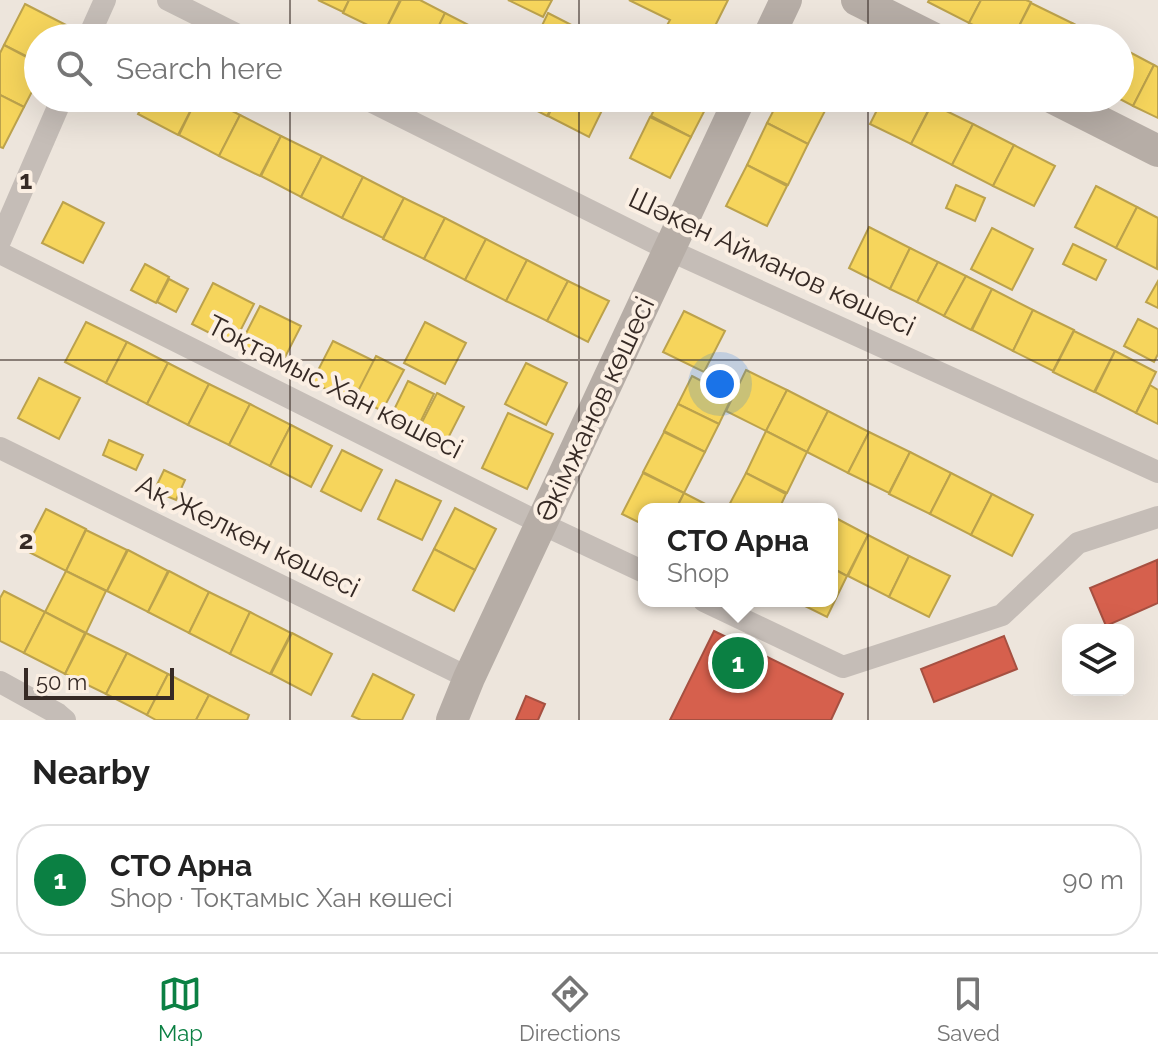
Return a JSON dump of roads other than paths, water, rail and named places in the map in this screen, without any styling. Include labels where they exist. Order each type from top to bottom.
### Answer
[{"type":"main road","points":[[775,24],[786,0]]},
{"type":"main road","points":[[857,0],[905,24]]},
{"type":"main road","name":"Әкімжанов көшесі","points":[[452,720],[733,112]]},
{"type":"main road","points":[[1081,112],[1158,151]]},
{"type":"street","points":[[94,24],[105,0]]},
{"type":"street","points":[[168,0],[216,24]]},
{"type":"street","points":[[0,241],[56,112]]},
{"type":"street","name":"Шәкен Айманов көшесі","points":[[392,112],[669,250],[1158,472]]},
{"type":"street","name":"Тоқтамыс Хан көшесі","points":[[0,253],[638,569]]},
{"type":"street","name":"Ақ Желкен көшесі","points":[[0,448],[469,678]]},
{"type":"street","points":[[717,607],[843,667],[1002,615],[1078,543],[1158,517]]},
{"type":"street","points":[[0,682],[65,720]]},
{"type":"place","name":"СТО Арна","points":[[738,663]]}]
